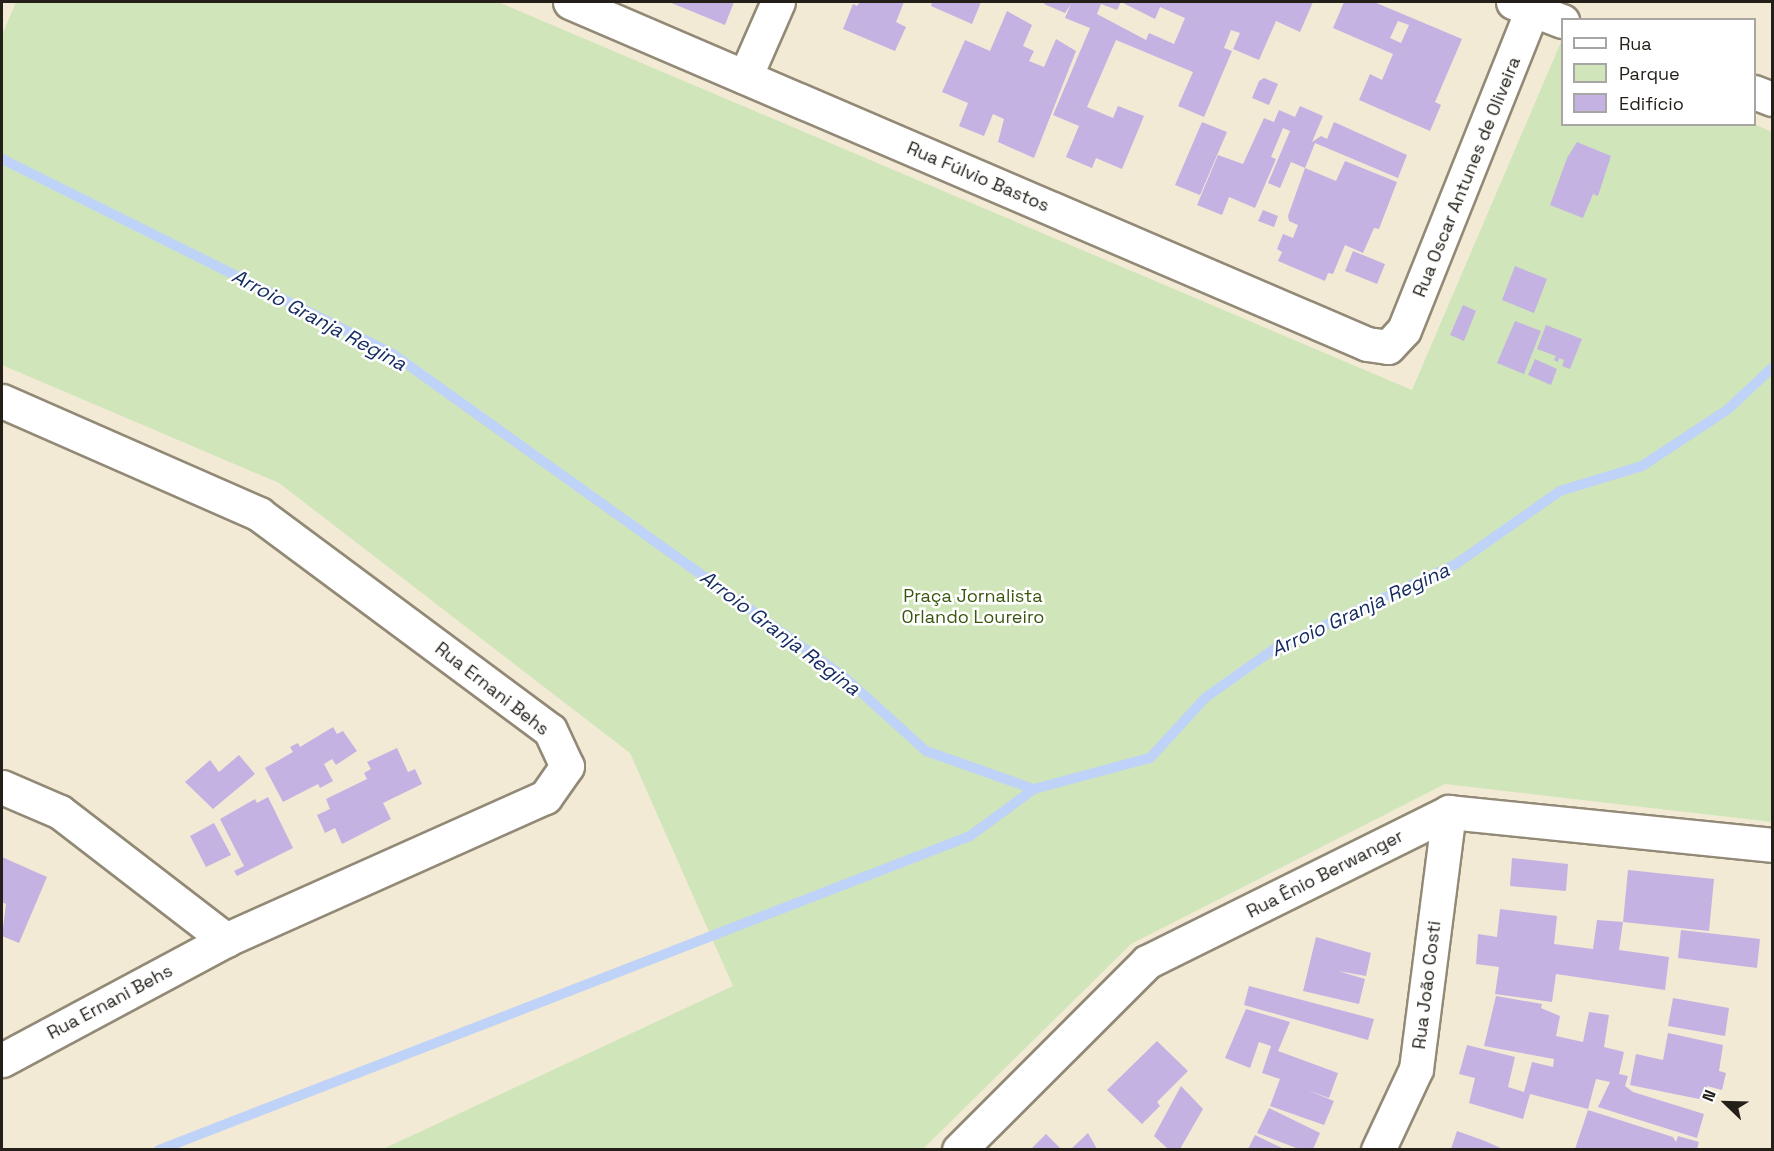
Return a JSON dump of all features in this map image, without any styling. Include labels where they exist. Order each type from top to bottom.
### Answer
[{"type":"street","name":"Rua Fúlvio Bastos","points":[[570,2],[1367,344],[1388,347]]},
{"type":"street","points":[[745,77],[778,2]]},
{"type":"street","name":"Rua Oscar Antunes de Oliveira","points":[[1388,347],[1404,330],[1536,9]]},
{"type":"street","points":[[1756,92],[1773,99]]},
{"type":"street","name":"Rua Ernani Behs","points":[[2,401],[259,514],[550,730],[567,766],[544,797],[226,940],[2,1060]]},
{"type":"street","points":[[2,787],[60,812],[226,940]]},
{"type":"street","points":[[1449,812],[1773,845]]},
{"type":"street","name":"Rua Ênio Berwanger","points":[[959,1149],[1147,962],[1449,812]]},
{"type":"street","name":"Rua João Costi","points":[[1378,1149],[1416,1069],[1449,812]]},
{"type":"green space","name":"Praça Jornalista Orlando Loureiro","points":[[16,2],[498,2],[1412,390],[1561,42],[1561,126],[1756,125],[1772,132],[1772,822],[1445,784],[1131,944],[923,1149],[383,1149],[733,986],[630,753],[279,483],[2,365],[2,35]]},
{"type":"building","points":[[669,2],[734,2],[725,25]]},
{"type":"building","points":[[860,2],[904,2],[896,22],[906,27],[895,51],[843,29],[853,4],[857,6]]},
{"type":"building","points":[[932,2],[981,2],[972,24],[931,6]]},
{"type":"building","points":[[1045,2],[1121,2],[1313,2],[1300,32],[1276,21],[1259,60],[1233,49],[1240,33],[1231,30],[1224,48],[1232,51],[1204,117],[1178,106],[1193,72],[1116,40],[1087,107],[1113,118],[1118,106],[1144,116],[1122,169],[1096,158],[1092,168],[1066,157],[1079,126],[1053,115],[1090,28],[1065,18],[1071,4],[1065,13],[1044,4]],"holes":[[[1121,2],[1155,19],[1160,7],[1185,18],[1174,44],[1149,33],[1146,40],[1097,14],[1101,4],[1117,10]]]},
{"type":"building","points":[[1344,2],[1374,2],[1462,39],[1435,102],[1441,105],[1430,131],[1359,100],[1370,74],[1382,80],[1393,54],[1333,28]],"holes":[[[1398,21],[1409,25],[1401,43],[1390,38]]]},
{"type":"building","points":[[1007,11],[1032,25],[1023,46],[1034,51],[1029,61],[1044,67],[1056,39],[1076,51],[1034,158],[998,142],[1004,119],[993,114],[984,136],[959,126],[968,103],[942,92],[965,40],[990,51]]},
{"type":"building","points":[[1264,78],[1278,84],[1269,105],[1252,98],[1259,81]]},
{"type":"building","points":[[1300,106],[1323,116],[1312,142],[1321,136],[1327,139],[1334,122],[1407,155],[1398,178],[1315,143],[1305,168],[1291,162],[1280,188],[1268,183],[1290,131],[1283,128],[1271,157],[1276,159],[1255,208],[1229,197],[1222,215],[1197,205],[1218,155],[1243,164],[1264,118],[1274,122],[1279,110],[1295,117]]},
{"type":"building","points":[[1202,122],[1227,132],[1200,195],[1175,185]]},
{"type":"building","points":[[1577,142],[1611,156],[1598,196],[1593,194],[1583,218],[1550,205],[1567,158]]},
{"type":"building","points":[[1345,161],[1397,182],[1379,229],[1374,228],[1363,253],[1345,245],[1333,274],[1328,273],[1325,281],[1278,261],[1282,252],[1277,249],[1283,234],[1293,238],[1298,225],[1289,221],[1288,216],[1305,168],[1336,181]]},
{"type":"building","points":[[1263,210],[1278,216],[1274,227],[1258,221]]},
{"type":"building","points":[[1353,251],[1385,264],[1377,284],[1345,271]]},
{"type":"building","points":[[1515,266],[1547,279],[1534,313],[1502,300]]},
{"type":"building","points":[[1463,305],[1476,311],[1464,341],[1450,335]]},
{"type":"building","points":[[1515,321],[1541,331],[1524,374],[1497,363]]},
{"type":"building","points":[[1546,325],[1582,339],[1570,369],[1562,366],[1564,360],[1559,358],[1558,362],[1554,360],[1556,356],[1537,349]]},
{"type":"building","points":[[1535,359],[1557,369],[1551,385],[1528,375]]},
{"type":"building","points":[[333,727],[337,734],[343,731],[357,751],[336,765],[332,759],[324,764],[333,781],[320,788],[318,784],[283,802],[265,768],[293,752],[290,747],[298,743],[300,747]]},
{"type":"building","points":[[397,748],[408,772],[415,769],[422,784],[383,803],[391,819],[342,844],[335,828],[325,833],[317,815],[330,809],[326,799],[367,779],[364,773],[371,769],[367,762]]},
{"type":"building","points":[[239,755],[255,774],[213,809],[185,782],[210,760],[219,772]]},
{"type":"building","points":[[268,797],[293,848],[237,876],[234,871],[244,866],[220,819],[255,799],[257,803]]},
{"type":"building","points":[[214,823],[231,855],[206,867],[190,836]]},
{"type":"building","points":[[2,857],[47,877],[19,943],[2,936],[6,904],[2,902]]},
{"type":"building","points":[[1512,858],[1568,864],[1566,891],[1510,886]]},
{"type":"building","points":[[1628,870],[1714,879],[1709,931],[1623,922]]},
{"type":"building","points":[[1500,909],[1557,916],[1554,944],[1593,949],[1597,920],[1623,922],[1619,950],[1669,957],[1665,990],[1556,974],[1552,1002],[1495,994],[1499,967],[1476,964],[1478,934],[1497,937]]},
{"type":"building","points":[[1681,930],[1760,939],[1757,968],[1678,958]]},
{"type":"building","points":[[1316,937],[1371,953],[1366,976],[1338,971],[1365,979],[1359,1004],[1303,991]]},
{"type":"building","points":[[1249,986],[1374,1019],[1368,1040],[1244,1005]]},
{"type":"building","points":[[1496,996],[1542,1004],[1541,1008],[1560,1016],[1556,1036],[1583,1042],[1589,1012],[1609,1015],[1604,1047],[1624,1052],[1619,1074],[1628,1076],[1625,1086],[1633,1092],[1704,1114],[1697,1138],[1598,1107],[1610,1082],[1596,1079],[1588,1109],[1530,1094],[1523,1119],[1469,1103],[1475,1078],[1459,1074],[1467,1045],[1515,1057],[1508,1087],[1524,1092],[1532,1062],[1553,1067],[1554,1059],[1484,1046]]},
{"type":"building","points":[[1673,998],[1729,1008],[1725,1036],[1668,1026]]},
{"type":"building","points":[[1246,1009],[1290,1022],[1278,1051],[1338,1073],[1329,1098],[1307,1090],[1334,1101],[1324,1125],[1270,1106],[1280,1079],[1262,1073],[1271,1046],[1259,1042],[1250,1068],[1225,1058]]},
{"type":"building","points":[[1668,1033],[1723,1045],[1719,1071],[1726,1073],[1722,1090],[1707,1086],[1704,1100],[1630,1085],[1636,1054],[1663,1060]]},
{"type":"building","points":[[1157,1041],[1188,1071],[1157,1102],[1160,1106],[1142,1124],[1107,1090]]},
{"type":"building","points":[[1181,1086],[1203,1109],[1180,1149],[1168,1149],[1154,1136]]},
{"type":"building","points":[[1269,1108],[1320,1133],[1313,1149],[1299,1149],[1257,1133]]},
{"type":"building","points":[[1588,1110],[1673,1137],[1676,1142],[1678,1136],[1699,1142],[1697,1149],[1575,1149]]},
{"type":"building","points":[[1457,1131],[1485,1141],[1503,1149],[1451,1149]]},
{"type":"building","points":[[1088,1133],[1097,1149],[1071,1149]]},
{"type":"building","points":[[1046,1134],[1061,1149],[1031,1149]]},
{"type":"building","points":[[1255,1135],[1284,1149],[1248,1149]]},
{"type":"waterway","name":"Arroio Granja Regina","points":[[2,159],[393,354],[843,676],[926,751],[1034,789],[1150,758],[1205,698],[1274,649],[1456,564],[1560,491],[1642,466],[1727,410],[1772,368]]},
{"type":"waterway","points":[[159,1150],[970,836],[1034,789]]}]
